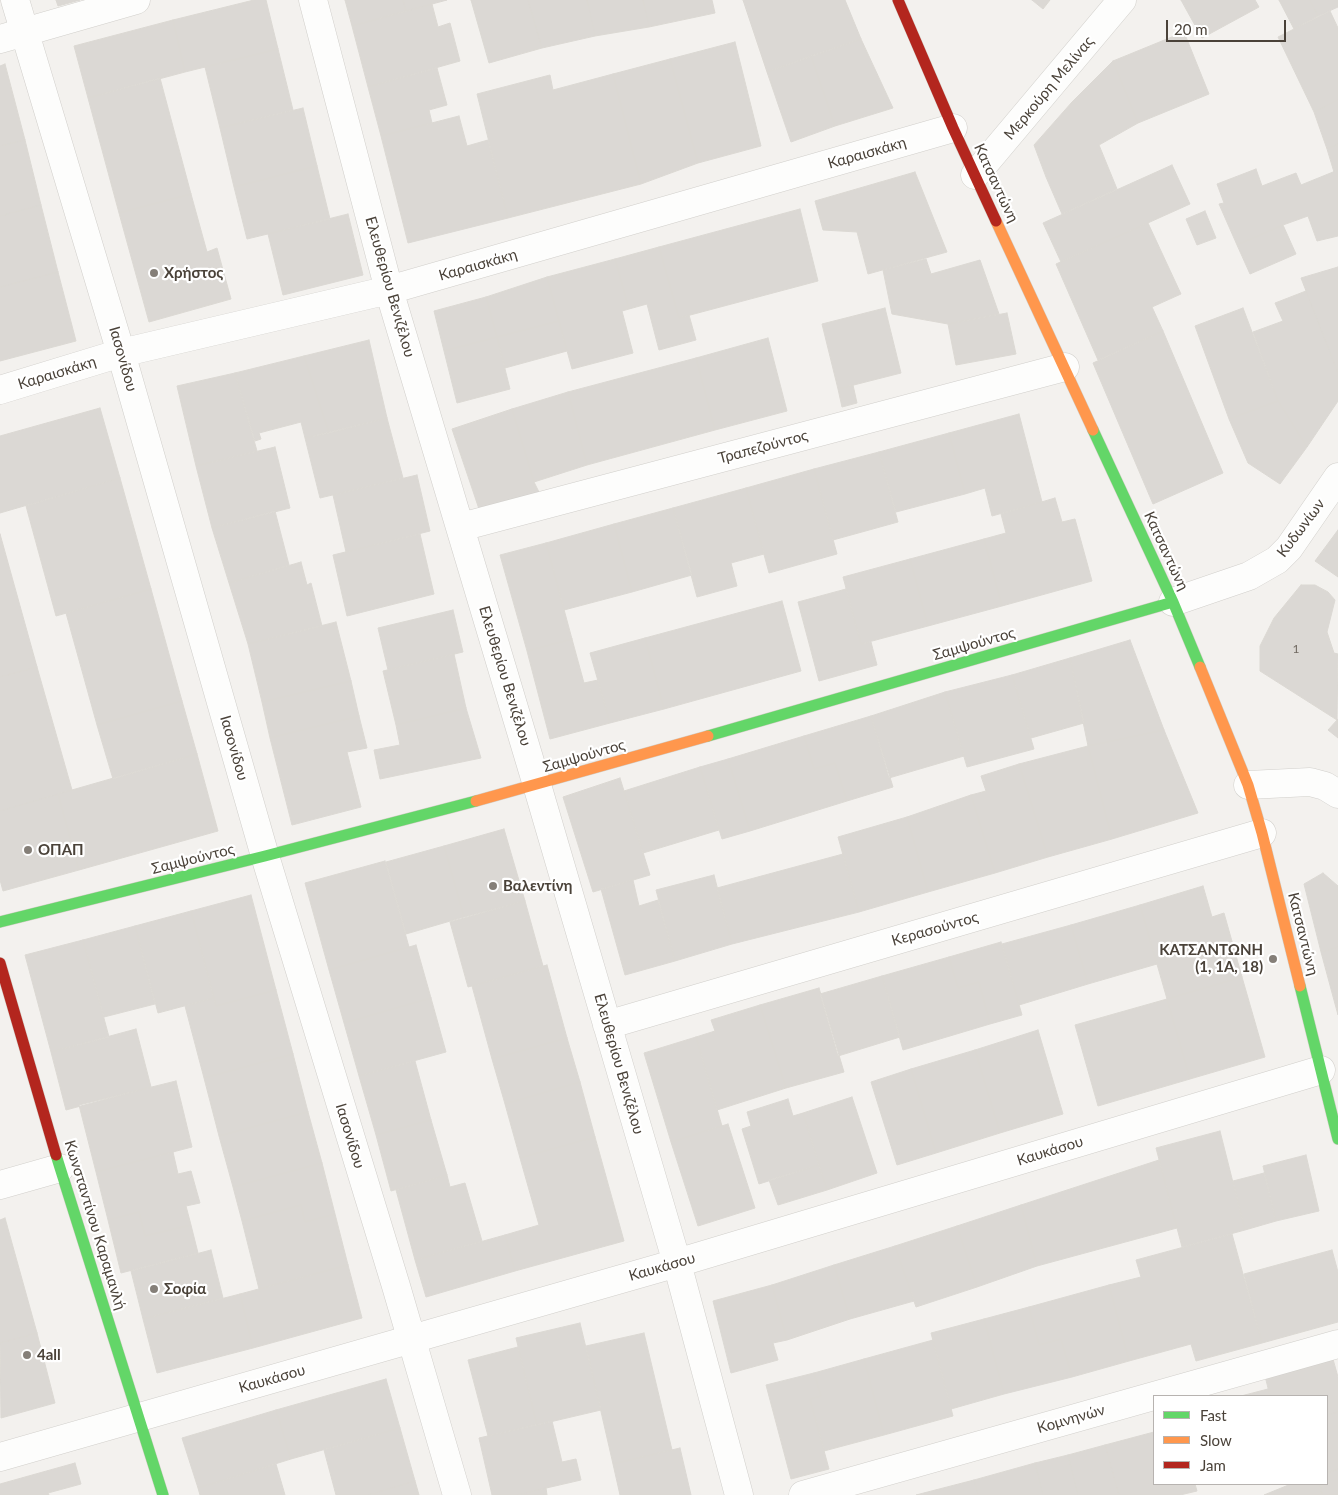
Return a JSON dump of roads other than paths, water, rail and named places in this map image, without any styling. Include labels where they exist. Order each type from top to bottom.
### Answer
[{"type":"street","name":"Ιασoνίδου","points":[[15,0],[12,36],[121,353],[265,856],[457,1495]]},
{"type":"street","points":[[12,36],[136,0]]},
{"type":"street","name":"Ελευθερίου Βενιζέλου","points":[[313,0],[389,290],[677,1263],[739,1495]]},
{"type":"street","name":"Κατσαντώνη","points":[[898,0],[953,128],[1173,602],[1229,735],[1248,785],[1262,833],[1338,1139]]},
{"type":"street","name":"Μερκούρη Μελίνας","points":[[975,175],[1122,0]]},
{"type":"street","name":"Καραισκάκη","points":[[0,390],[121,353],[389,290],[953,128]]},
{"type":"street","name":"Τραπεζούντος","points":[[461,528],[1065,367]]},
{"type":"street","name":"Κυδωνίων","points":[[1173,602],[1249,576],[1277,560],[1289,548],[1338,478]]},
{"type":"street","name":"Σαμψούντος","points":[[0,922],[265,856],[537,785],[1173,602]]},
{"type":"street","points":[[1248,785],[1310,782],[1325,786],[1338,794]]},
{"type":"street","name":"Κερασούντος","points":[[607,1025],[1262,833]]},
{"type":"street","name":"Κωνσταντίνου Καραμανλή","points":[[0,963],[60,1168],[163,1495]]},
{"type":"street","name":"Καυκάσου","points":[[0,1458],[411,1338],[677,1263],[1321,1070]]},
{"type":"street","points":[[0,1185],[60,1168]]},
{"type":"street","name":"Κομνηνών","points":[[1158,1395],[1338,1344]]},
{"type":"street","name":"Κομνηνών","points":[[804,1495],[1153,1396]]},
{"type":"place","name":"Χρήστος","points":[[154,273]]},
{"type":"place","name":"ΟΠΑΠ","points":[[28,850]]},
{"type":"place","name":"Βαλεντίνη","points":[[493,886]]},
{"type":"place","name":"ΚΑΤΣΑΝΤΩΝΗ (1, 1Α, 18)","points":[[1273,959]]},
{"type":"place","name":"Σοφία","points":[[154,1289]]},
{"type":"place","name":"4all","points":[[27,1355]]}]
